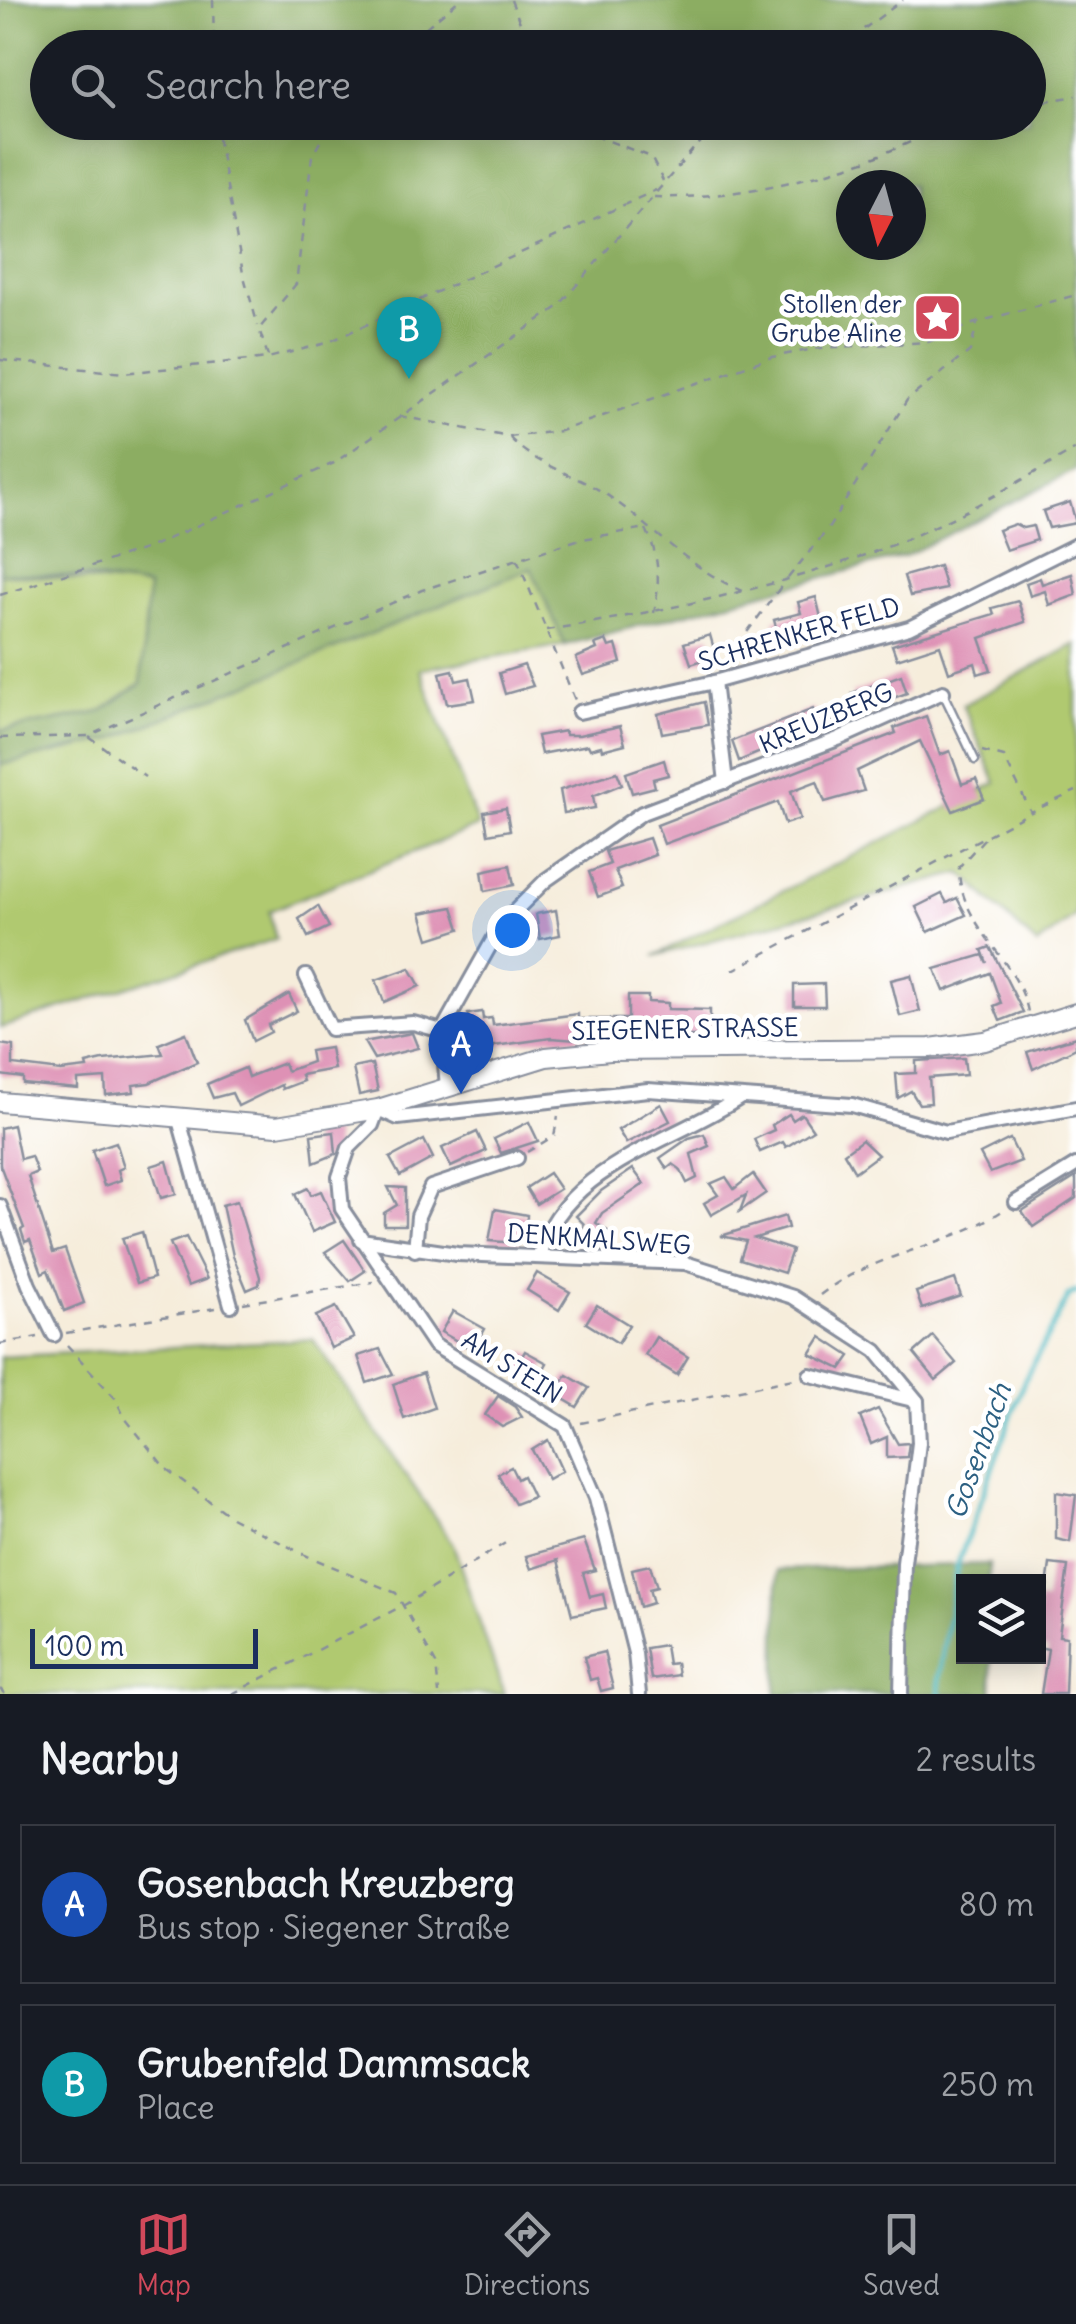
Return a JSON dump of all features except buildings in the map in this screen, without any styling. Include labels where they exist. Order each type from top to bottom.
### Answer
[{"type":"main road","name":"SIEGENER STRASSE","points":[[0,1102],[277,1126],[378,1108],[546,1057],[610,1051],[930,1048],[985,1041],[1076,1013]]},
{"type":"street","name":"SCHRENKER FELD","points":[[577,706],[714,682],[909,628],[1076,545]]},
{"type":"street","name":"KREUZBERG","points":[[714,682],[726,782]]},
{"type":"street","name":"KREUZBERG","points":[[442,1031],[502,924],[546,880],[642,813],[943,692]]},
{"type":"street","points":[[306,976],[331,1028],[413,1023],[442,1031],[447,1088]]},
{"type":"street","points":[[378,1108],[398,1118],[648,1090],[852,1104],[946,1132],[1076,1108]]},
{"type":"street","points":[[540,1257],[553,1216],[571,1198],[623,1160],[707,1120],[741,1097]]},
{"type":"street","name":"AM STEIN","points":[[378,1108],[372,1126],[349,1148],[339,1177],[342,1209],[434,1345],[564,1426],[596,1498],[635,1653],[639,1694]]},
{"type":"street","points":[[179,1120],[230,1305]]},
{"type":"street","points":[[414,1250],[418,1216],[430,1188],[517,1158]]},
{"type":"street","points":[[1016,1202],[1076,1165]]},
{"type":"street","points":[[0,1206],[54,1334]]},
{"type":"street","name":"DENKMALSWEG","points":[[361,1240],[414,1250],[685,1263],[793,1296],[876,1351],[917,1401]]},
{"type":"street","points":[[810,1375],[917,1401],[919,1443],[904,1563],[902,1694]]},
{"type":"lane","points":[[943,692],[975,760]]},
{"type":"path","points":[[213,0],[214,30]]},
{"type":"path","points":[[423,30],[459,0]]},
{"type":"path","points":[[512,0],[523,30]]},
{"type":"path","points":[[862,30],[903,0]]},
{"type":"path","points":[[1046,101],[1076,96]]},
{"type":"path","points":[[218,140],[243,274],[268,358]]},
{"type":"path","points":[[260,330],[296,284],[312,156],[321,140]]},
{"type":"path","points":[[606,140],[650,157],[664,182]]},
{"type":"path","points":[[0,595],[148,548],[334,463],[558,307],[704,140]]},
{"type":"path","points":[[652,197],[712,198],[787,182],[855,164],[915,140]]},
{"type":"path","points":[[0,360],[123,373],[268,358],[327,344],[657,189]]},
{"type":"path","points":[[397,416],[510,437],[560,430],[772,358],[820,348],[928,342],[978,322],[1076,295]]},
{"type":"path","points":[[732,677],[740,643],[828,529],[907,400],[970,351],[978,322]]},
{"type":"path","points":[[510,437],[525,454],[604,494],[694,561],[709,578],[745,592]]},
{"type":"path","points":[[546,630],[654,613],[745,592],[883,548],[1010,487],[1076,449]]},
{"type":"path","points":[[0,738],[88,736],[422,590],[578,540],[646,528]]},
{"type":"path","points":[[646,528],[654,546],[660,580],[654,613]]},
{"type":"path","points":[[516,558],[577,706]]},
{"type":"path","points":[[88,736],[145,777]]},
{"type":"path","points":[[969,748],[1004,757],[1031,812]]},
{"type":"path","points":[[733,970],[912,872],[1076,791]]},
{"type":"path","points":[[985,838],[959,867],[958,888],[1026,996],[1031,1027]]},
{"type":"path","points":[[517,1158],[554,1136],[561,1100]]},
{"type":"path","points":[[807,1306],[840,1279],[970,1232],[1016,1202]]},
{"type":"path","points":[[0,1344],[388,1280]]},
{"type":"path","points":[[54,1334],[115,1398],[125,1418],[165,1468],[232,1518],[305,1555],[396,1593],[406,1604],[436,1664],[439,1694]]},
{"type":"path","points":[[564,1426],[810,1375]]},
{"type":"path","points":[[232,1694],[406,1604],[506,1542]]},
{"type":"path","points":[[0,1688],[5,1694]]},
{"type":"green space","points":[[0,0],[1076,0],[1076,470],[905,556],[565,645],[531,568],[111,740],[0,765],[0,731],[100,712],[141,683],[148,587],[83,577],[0,573]]},
{"type":"green space","points":[[532,568],[565,645],[420,669],[478,826],[269,911],[276,939],[0,1028],[0,765],[111,740]]},
{"type":"green space","points":[[0,573],[148,586],[141,683],[100,712],[0,731]]},
{"type":"green space","points":[[1076,644],[1076,915],[1037,945],[961,873],[654,956],[996,783],[963,705]]},
{"type":"green space","points":[[313,1339],[453,1544],[504,1694],[0,1694],[0,1357]]},
{"type":"green space","points":[[989,1564],[989,1574],[956,1574],[956,1664],[991,1664],[992,1694],[776,1694],[778,1570]]},
{"type":"waterway","name":"Gosenbach","points":[[940,1694],[939,1678],[957,1566],[1024,1381],[1069,1296],[1076,1292]]},
{"type":"place","name":"Stollen der Grube Aline","points":[[937,318]]},
{"type":"place","name":"Grubenfeld Dammsack","points":[[409,379]]},
{"type":"place","name":"Gosenbach Kreuzberg","points":[[461,1094]]}]
